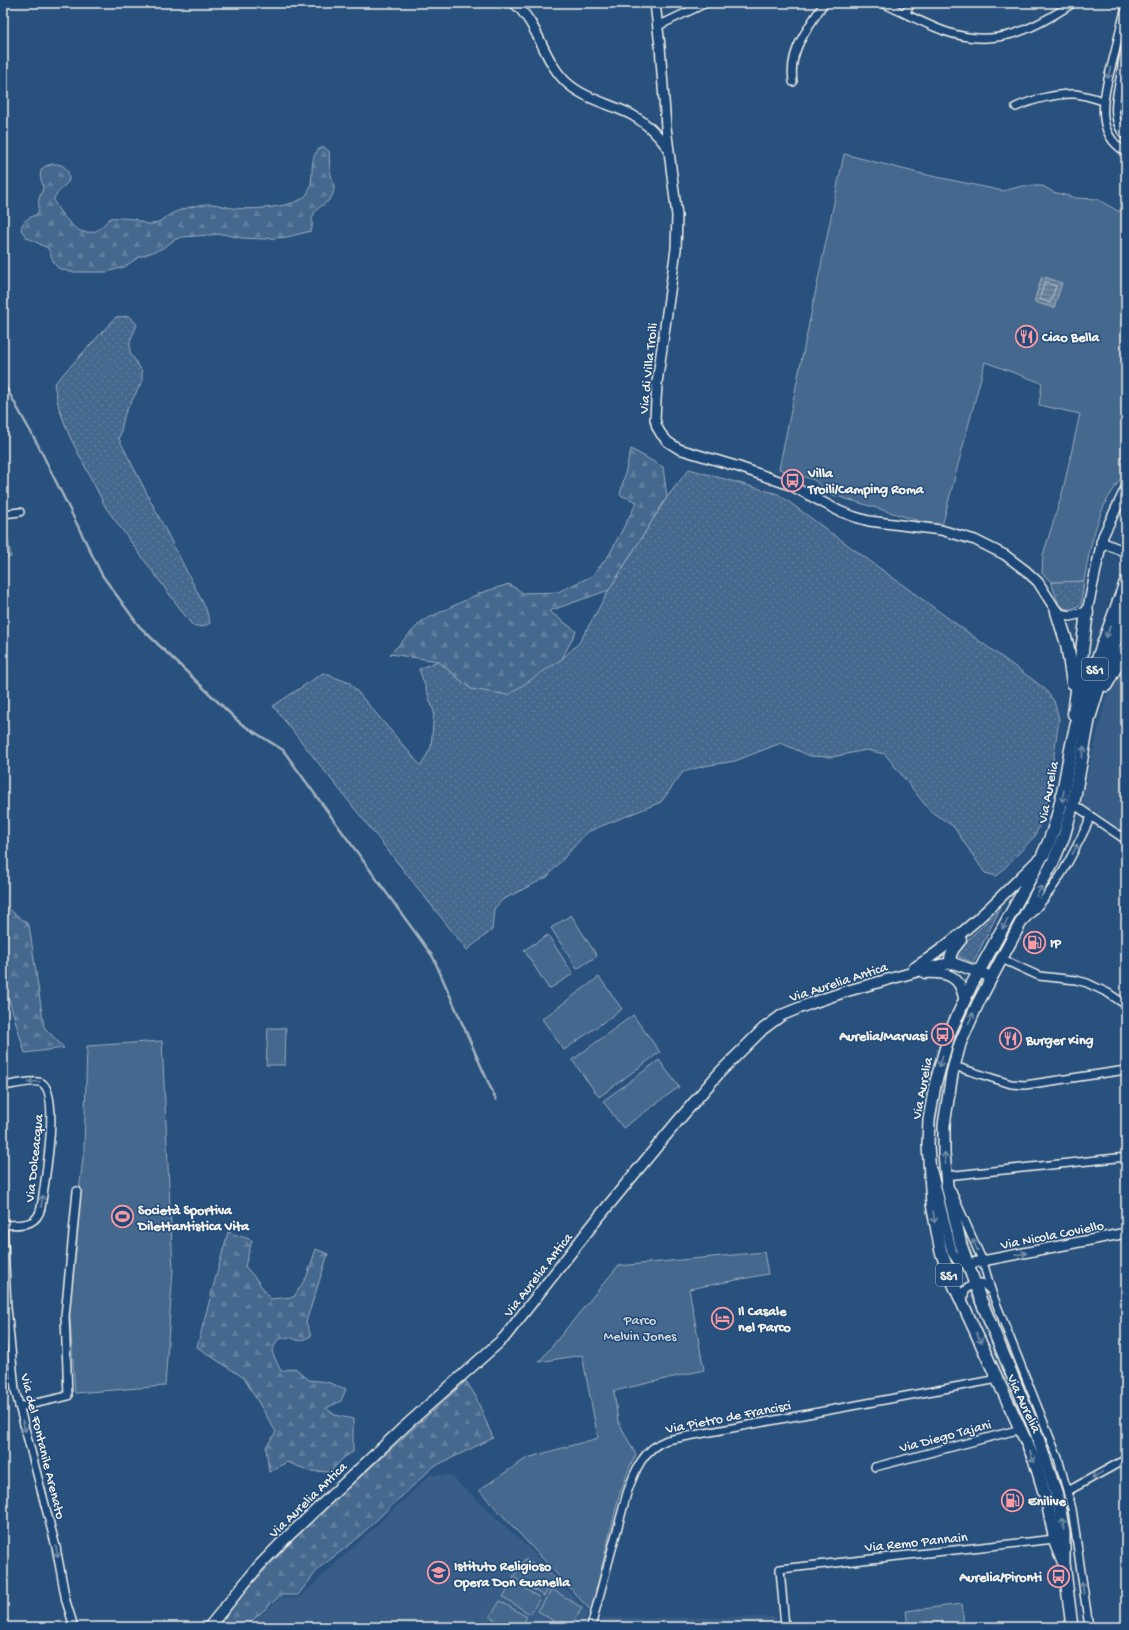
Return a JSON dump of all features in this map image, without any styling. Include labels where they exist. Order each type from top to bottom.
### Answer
[{"type":"highway","name":"Via Aurelia","points":[[1044,854],[1054,832],[1061,807],[1069,758],[1084,699],[1126,582]]},
{"type":"highway","name":"Via Aurelia","points":[[1073,804],[1089,718],[1126,611]]},
{"type":"highway","points":[[1057,612],[1070,659],[1075,701]]},
{"type":"highway","points":[[1069,758],[1087,612]]},
{"type":"highway","points":[[1089,718],[1126,648]]},
{"type":"main road","name":"Via Aurelia","points":[[1072,1627],[1064,1563],[1065,1541],[1053,1479],[1037,1435],[974,1282],[961,1245],[947,1180],[944,1125],[954,1066],[969,1024],[992,977],[1048,873],[1061,844],[1073,804]]},
{"type":"main road","name":"Via Aurelia","points":[[1044,854],[964,998],[950,1032],[937,1074],[928,1134],[928,1160],[932,1204],[938,1240],[946,1267],[1034,1459],[1042,1484],[1055,1539],[1064,1563]]},
{"type":"main road","points":[[953,963],[950,958],[953,950],[974,924],[1044,854]]},
{"type":"main road","points":[[903,975],[936,953],[974,924]]},
{"type":"main road","points":[[903,975],[953,963],[992,977]]},
{"type":"main road","points":[[903,975],[937,972],[948,975],[956,980],[961,986],[964,998]]},
{"type":"main road","name":"Via Aurelia Antica","points":[[210,1627],[258,1567],[283,1541],[398,1432],[504,1338],[598,1218],[720,1072],[750,1041],[770,1024],[790,1012],[847,991],[903,975]]},
{"type":"street","points":[[514,3],[530,20],[553,65],[568,83],[586,96],[632,115],[640,120],[654,132],[668,149]]},
{"type":"street","name":"Via di Villa Troili","points":[[655,3],[668,149],[675,196],[677,226],[676,249],[657,383],[655,423],[664,438],[671,444],[684,450],[790,485],[836,509],[855,517],[869,521],[941,530],[975,540],[1005,555],[1030,574],[1045,592],[1057,612]]},
{"type":"street","points":[[658,26],[706,3]]},
{"type":"street","points":[[793,82],[791,71],[795,50],[824,3]]},
{"type":"street","points":[[882,3],[944,31],[969,37],[989,38],[1013,34],[1031,28],[1073,3]]},
{"type":"street","points":[[906,13],[912,3]]},
{"type":"street","points":[[1126,8],[1103,101],[1103,114],[1109,135],[1116,145],[1126,152]]},
{"type":"street","points":[[1126,45],[1115,101],[1115,112],[1119,128],[1126,138]]},
{"type":"street","points":[[1016,107],[1035,100],[1070,94],[1084,95],[1103,101]]},
{"type":"street","points":[[1057,612],[1066,616],[1087,612],[1101,542],[1108,522],[1126,488]]},
{"type":"street","points":[[3,514],[20,512]]},
{"type":"street","points":[[1101,542],[1126,552]]},
{"type":"street","points":[[1073,804],[1126,840]]},
{"type":"street","name":"Via Aurelia","points":[[1020,926],[1053,889],[1069,862],[1091,817]]},
{"type":"street","points":[[1002,959],[1039,976],[1081,981],[1108,993],[1126,1005]]},
{"type":"street","points":[[954,1066],[1011,1084],[1025,1086],[1126,1070]]},
{"type":"street","name":"Via Dolceacqua","points":[[3,1086],[37,1081],[43,1084],[49,1093],[52,1120],[39,1215],[29,1224],[3,1225]]},
{"type":"street","points":[[947,1180],[1126,1157]]},
{"type":"street","points":[[928,1160],[938,1187],[952,1252],[958,1260],[967,1264],[983,1262]]},
{"type":"street","name":"Via Aurelia","points":[[947,1180],[983,1262],[992,1293],[1055,1447],[1072,1509],[1089,1627]]},
{"type":"street","points":[[19,1407],[68,1396],[65,1316],[77,1191]]},
{"type":"street","name":"Via del Fontanile Arenato","points":[[3,1221],[6,1297],[13,1378],[19,1407],[56,1547],[66,1601],[74,1627]]},
{"type":"street","name":"Via Nicola Coviello","points":[[983,1262],[1126,1233]]},
{"type":"street","points":[[964,1305],[963,1297],[965,1290],[974,1282],[980,1282],[985,1285],[992,1293]]},
{"type":"street","name":"Via Pietro de Francisci","points":[[591,1627],[627,1492],[634,1473],[644,1456],[657,1445],[667,1440],[998,1379]]},
{"type":"street","points":[[1037,1435],[1040,1410]]},
{"type":"street","name":"Via Diego Tajani","points":[[876,1467],[1021,1429]]},
{"type":"street","points":[[1068,1491],[1126,1459]]},
{"type":"street","name":"Via Remo Pannain","points":[[785,1627],[780,1569],[1055,1539]]},
{"type":"shaded area","points":[[1126,660],[1126,833],[1081,802],[1106,697]]},
{"type":"shaded area","name":"Istituto Religioso Opera Don Guanella","points":[[430,1475],[450,1475],[530,1549],[588,1612],[582,1627],[247,1627],[282,1597],[299,1598]]},
{"type":"shaded area","points":[[776,1617],[777,1627],[599,1627],[602,1618]]},
{"type":"green space","points":[[324,147],[329,151],[330,170],[334,184],[334,191],[330,199],[315,212],[312,218],[311,231],[287,237],[264,239],[241,238],[223,234],[182,237],[176,239],[161,249],[139,257],[124,267],[107,272],[70,272],[58,268],[54,263],[48,248],[27,238],[21,230],[24,222],[38,212],[39,199],[43,190],[40,173],[44,167],[50,164],[57,164],[65,167],[69,176],[68,182],[54,199],[56,206],[74,227],[82,232],[90,232],[101,228],[111,218],[134,219],[152,224],[177,211],[203,204],[214,204],[232,208],[248,209],[276,207],[293,203],[306,195],[311,182],[315,154],[319,149]]},
{"type":"green space","points":[[844,154],[918,173],[1003,191],[1022,186],[1043,186],[1053,192],[1076,198],[1097,199],[1118,211],[1126,210],[1126,468],[1105,503],[1099,517],[1091,544],[1084,581],[1051,582],[1042,573],[1043,555],[1062,494],[1080,414],[1039,405],[1042,383],[985,362],[942,526],[926,523],[830,494],[814,480],[779,469]]},
{"type":"green space","points":[[130,316],[137,325],[130,341],[130,353],[142,371],[142,382],[125,413],[119,439],[206,609],[210,623],[202,627],[192,625],[106,508],[69,435],[59,408],[54,384],[116,317]]},
{"type":"green space","points":[[631,449],[663,467],[667,497],[609,590],[549,611],[576,631],[562,659],[508,695],[471,689],[438,661],[390,654],[422,621],[480,593],[509,584],[523,593],[558,592],[592,576],[609,555],[637,502],[620,495]]},
{"type":"green space","points":[[689,469],[778,494],[1044,688],[1054,701],[1059,719],[1047,804],[1035,836],[997,876],[985,873],[953,826],[930,811],[885,754],[866,750],[832,757],[810,756],[781,743],[735,761],[704,766],[683,772],[661,802],[587,832],[547,877],[502,900],[494,909],[492,930],[467,950],[273,706],[323,673],[350,683],[421,766],[431,747],[434,712],[419,669],[438,661],[471,689],[562,659],[579,643],[609,590],[667,497]]},
{"type":"green space","points":[[3,518],[11,557],[3,559]]},
{"type":"green space","points":[[1084,581],[1081,604],[1070,609],[1059,605],[1051,582]]},
{"type":"green space","points":[[3,659],[8,670],[3,807]]},
{"type":"green space","points":[[3,824],[5,906],[29,925],[44,1027],[64,1048],[25,1053],[3,980]]},
{"type":"green space","points":[[1000,909],[973,963],[956,955],[959,948]]},
{"type":"green space","points":[[571,915],[597,956],[577,969],[551,928]]},
{"type":"green space","points":[[548,935],[573,974],[549,989],[524,950]]},
{"type":"green space","points":[[599,977],[622,1009],[564,1050],[542,1019]]},
{"type":"green space","points":[[633,1015],[660,1052],[599,1097],[572,1060]]},
{"type":"green space","points":[[268,1028],[286,1028],[285,1065],[266,1065]]},
{"type":"green space","name":"Società Sportiva Dilettantistica Vita","points":[[162,1041],[173,1269],[165,1386],[75,1393],[68,1288],[84,1149],[87,1046]]},
{"type":"green space","points":[[659,1060],[679,1087],[623,1128],[603,1101]]},
{"type":"green space","points":[[228,1232],[252,1240],[245,1266],[270,1299],[294,1297],[307,1276],[316,1249],[328,1254],[306,1322],[311,1336],[300,1341],[289,1337],[277,1340],[272,1352],[281,1371],[295,1368],[309,1380],[327,1382],[346,1389],[341,1401],[326,1408],[335,1415],[353,1419],[353,1452],[343,1458],[330,1472],[310,1471],[287,1462],[269,1472],[266,1447],[276,1432],[244,1378],[197,1347]]},
{"type":"green space","name":"Parco Melvin Jones","points":[[764,1252],[768,1274],[689,1289],[704,1370],[614,1391],[618,1421],[636,1455],[630,1466],[619,1496],[591,1611],[479,1490],[527,1458],[598,1438],[582,1355],[539,1362],[618,1266]]},
{"type":"green space","points":[[466,1381],[475,1395],[493,1438],[433,1467],[352,1543],[320,1567],[298,1595],[281,1595],[245,1627],[216,1627],[251,1585],[303,1529]]},
{"type":"green space","points":[[525,1559],[555,1578],[544,1596],[513,1577]]},
{"type":"green space","points":[[513,1581],[540,1598],[530,1614],[503,1597]]},
{"type":"green space","points":[[552,1589],[582,1608],[570,1627],[563,1627],[538,1611]]},
{"type":"green space","points":[[500,1601],[527,1617],[521,1627],[507,1627],[490,1617]]},
{"type":"green space","points":[[962,1604],[964,1627],[908,1627],[906,1611]]},
{"type":"water","points":[[1042,276],[1062,283],[1054,308],[1034,302]]},
{"type":"waterway","points":[[3,382],[38,445],[102,575],[139,626],[240,723],[283,750],[433,957],[496,1100]]},
{"type":"place","name":"Ciao Bella","points":[[1026,336]]},
{"type":"place","name":"Villa Troili/Camping Roma","points":[[793,480]]},
{"type":"place","name":"IP","points":[[1034,942]]},
{"type":"place","name":"Aurelia/Marvasi","points":[[943,1035]]},
{"type":"place","name":"Burger King","points":[[1010,1039]]},
{"type":"place","name":"Società Sportiva Dilettantistica Vita","points":[[123,1217]]},
{"type":"place","name":"Il Casale nel Parco","points":[[722,1318]]},
{"type":"place","name":"Enilive","points":[[1012,1500]]},
{"type":"place","name":"Istituto Religioso Opera Don Guanella","points":[[439,1573]]},
{"type":"place","name":"Aurelia/Pironti","points":[[1058,1576]]}]
